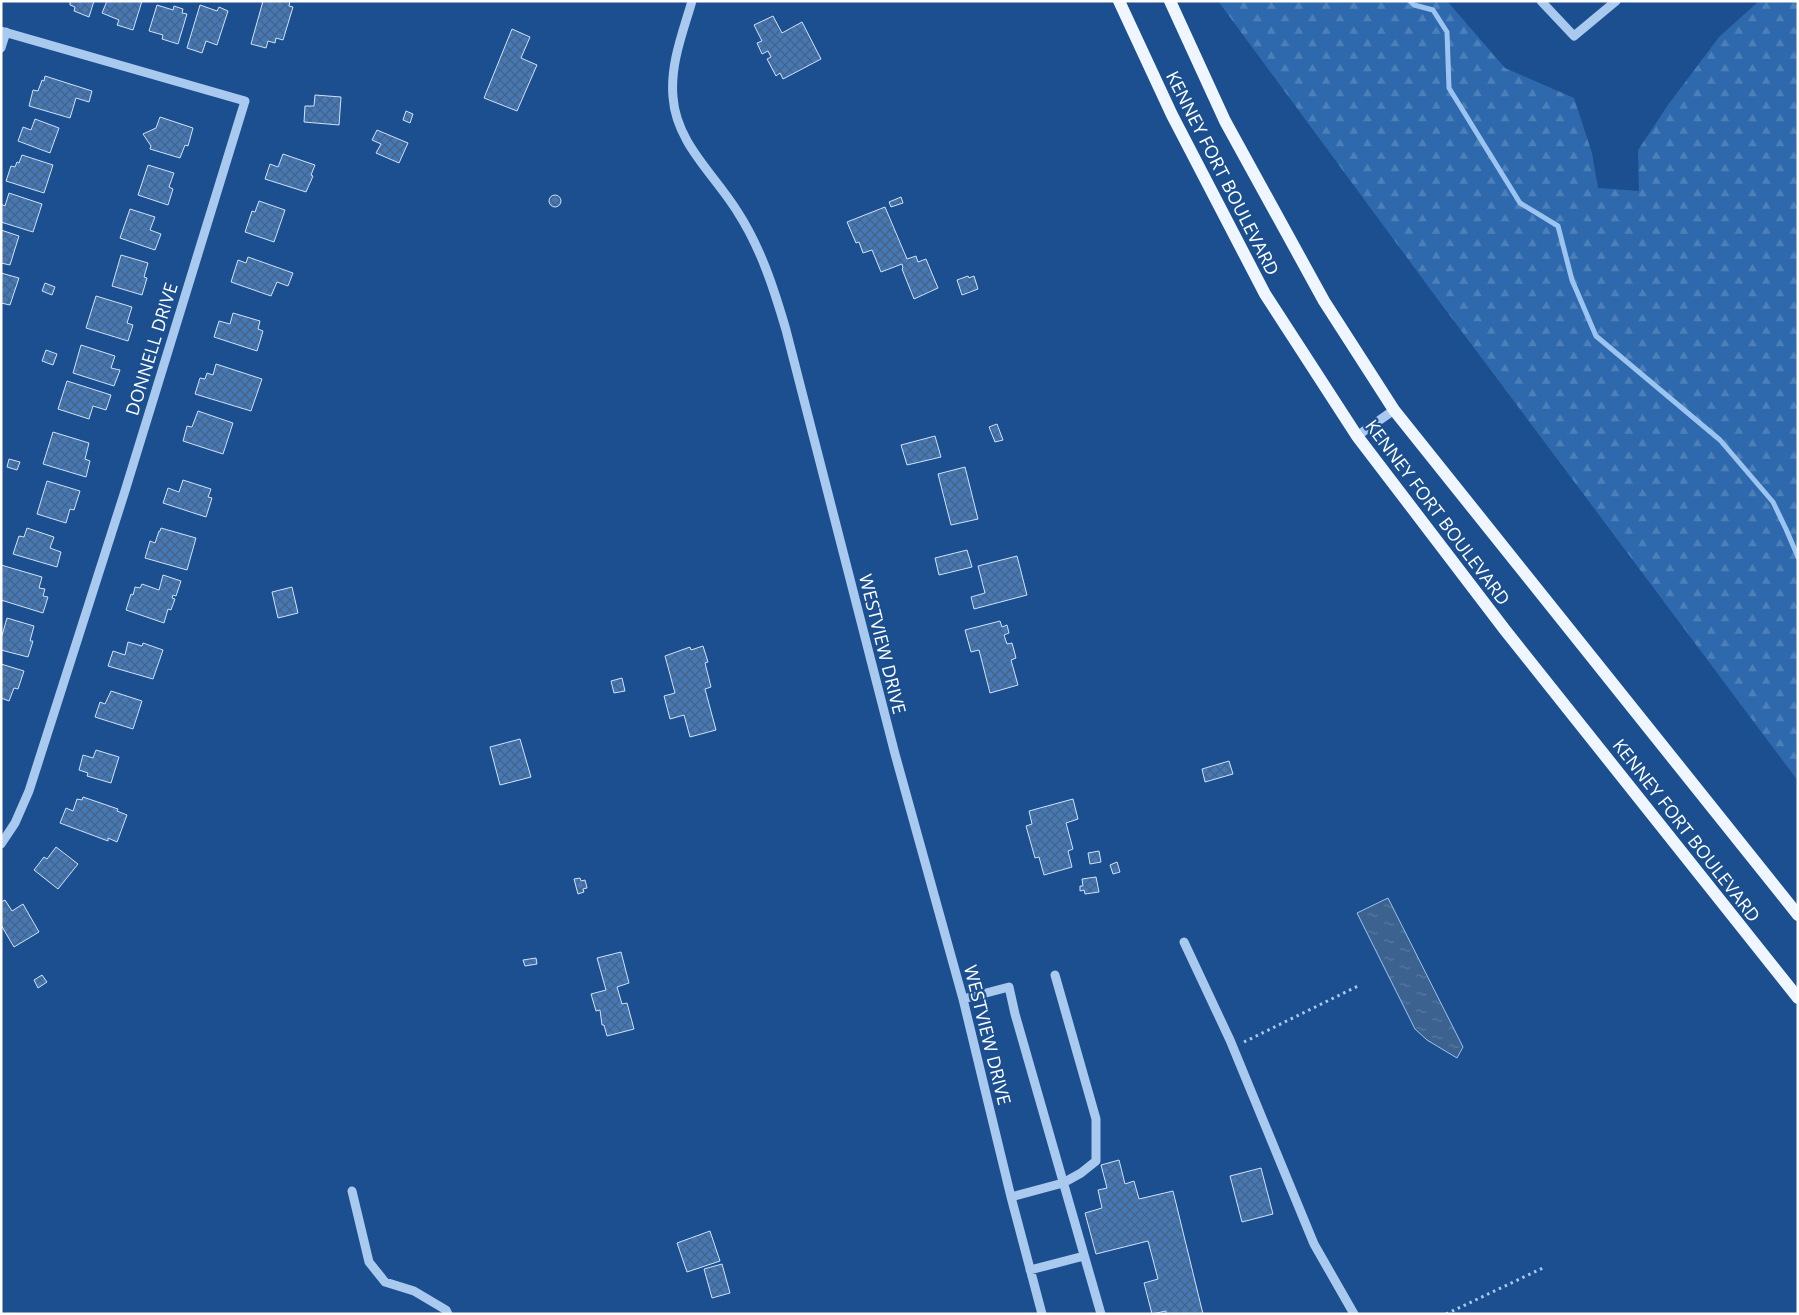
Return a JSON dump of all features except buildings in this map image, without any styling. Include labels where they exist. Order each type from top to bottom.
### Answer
[{"type":"main road","name":"KENNEY FORT BOULEVARD","points":[[1119,1],[1172,115],[1265,294],[1357,436],[1505,630],[1798,998]]},
{"type":"main road","name":"KENNEY FORT BOULEVARD","points":[[1170,1],[1225,121],[1281,224],[1324,302],[1394,410],[1798,915]]},
{"type":"street","name":"WESTVIEW DRIVE","points":[[692,1],[672,80],[676,116],[682,132],[692,148],[737,210],[755,242],[771,280],[786,330],[895,754],[963,999],[1011,1198],[1042,1314]]},
{"type":"street","points":[[1541,1],[1574,36],[1616,1]]},
{"type":"street","points":[[1,48],[4,32]]},
{"type":"street","name":"DONNELL DRIVE","points":[[1,844],[15,823],[29,791],[125,491],[245,101],[4,32]]},
{"type":"street","points":[[1357,436],[1394,410]]},
{"type":"street","points":[[1184,942],[1230,1040],[1314,1244],[1354,1314]]},
{"type":"street","points":[[1011,1198],[1064,1183],[1096,1161],[1096,1118],[1055,975]]},
{"type":"street","points":[[963,999],[1009,987],[1101,1314]]},
{"type":"street","points":[[352,1192],[369,1262],[385,1282],[414,1291],[446,1310],[448,1314]]},
{"type":"street","points":[[1030,1270],[1084,1256]]},
{"type":"path","points":[[1241,1044],[1358,986]]},
{"type":"path","points":[[1446,1314],[1544,1267]]},
{"type":"green space","points":[[1218,1],[1447,1],[1505,68],[1574,98],[1592,153],[1598,188],[1639,191],[1638,150],[1668,105],[1719,37],[1759,1],[1798,1],[1798,781],[1433,293]]},
{"type":"water","points":[[1388,898],[1463,1047],[1457,1058],[1427,1040],[1415,1029],[1357,913]]},
{"type":"waterway","points":[[1410,1],[1414,5],[1433,10],[1447,32],[1449,88],[1520,203],[1558,226],[1572,280],[1596,336],[1720,440],[1773,502],[1798,557]]}]
